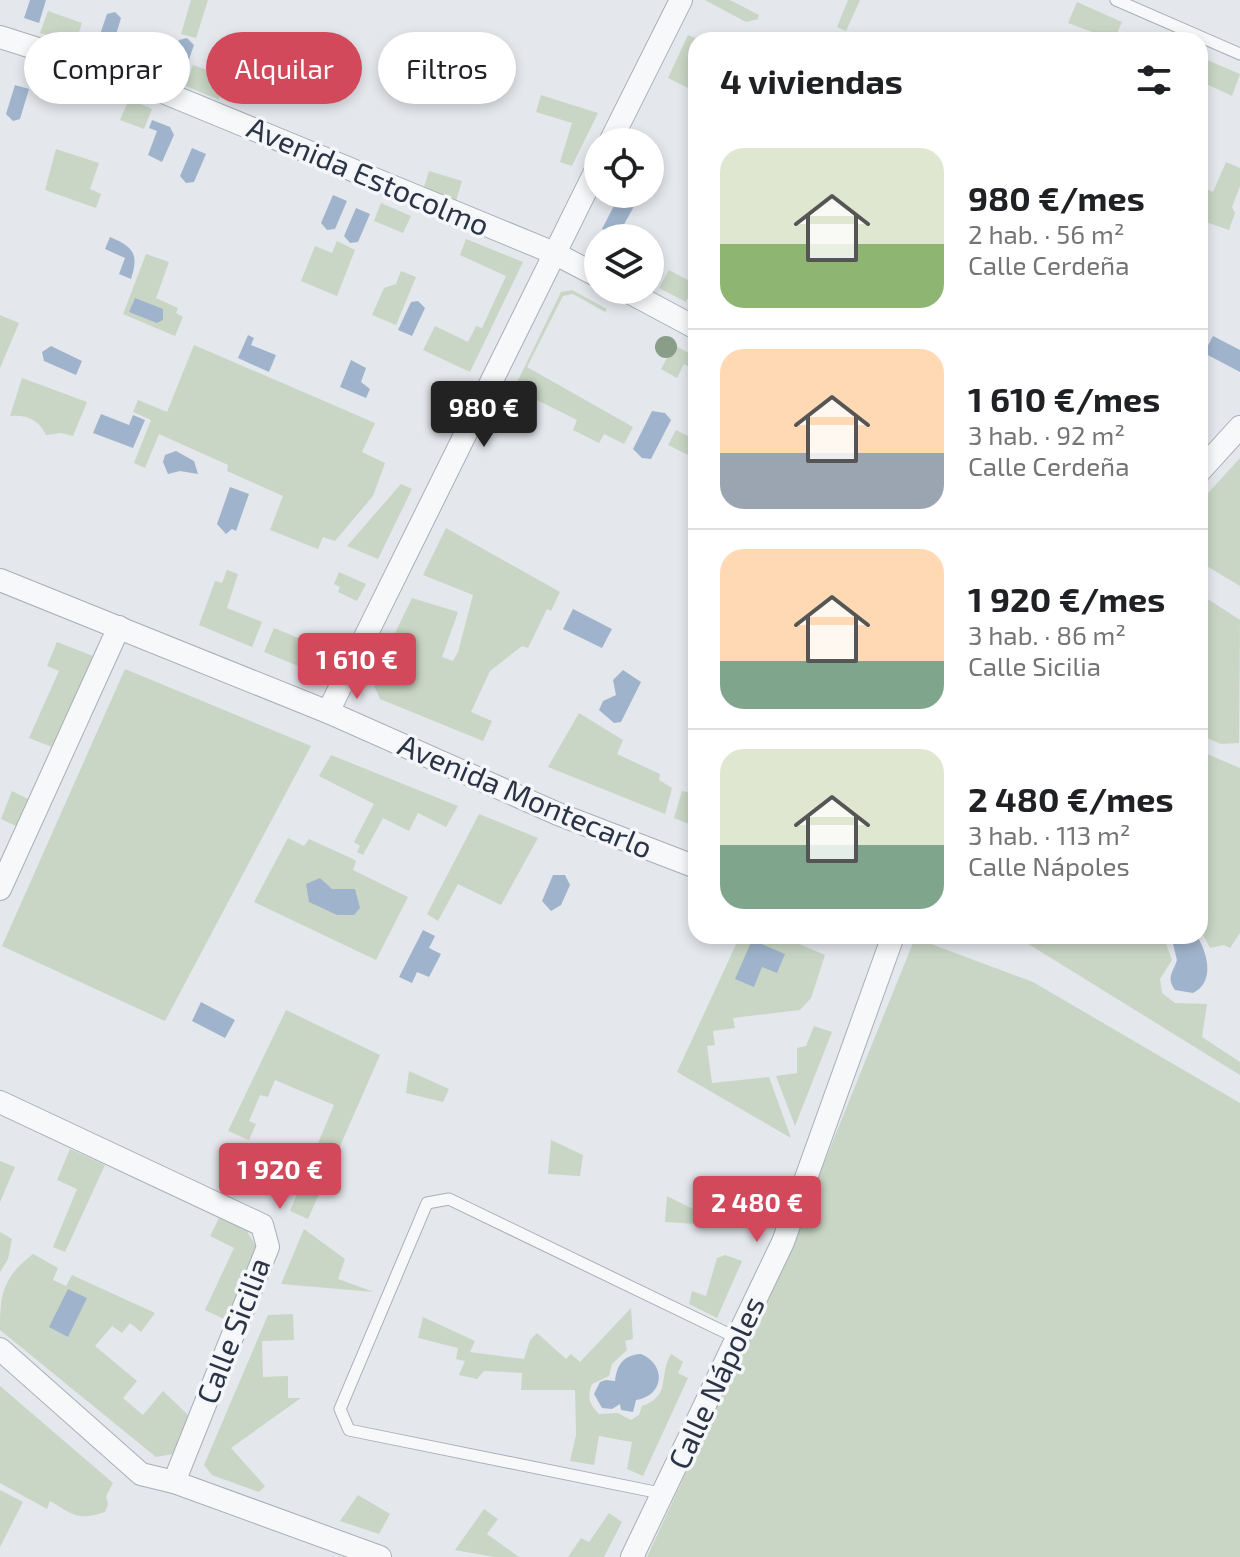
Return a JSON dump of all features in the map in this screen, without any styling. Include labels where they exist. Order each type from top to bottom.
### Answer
[{"type":"street","points":[[617,128],[681,0]]},
{"type":"street","name":"Avenida Estocolmo","points":[[0,37],[129,78],[554,253],[584,269]]},
{"type":"street","points":[[328,712],[584,194]]},
{"type":"street","points":[[651,304],[688,324]]},
{"type":"street","points":[[1208,462],[1240,427]]},
{"type":"street","name":"Avenida Montecarlo","points":[[0,580],[328,712],[558,814],[688,864]]},
{"type":"street","points":[[0,889],[119,627]]},
{"type":"street","name":"Calle Nápoles","points":[[632,1557],[665,1494],[780,1249],[805,1186],[885,944]]},
{"type":"street","name":"Calle Sicilia","points":[[0,1102],[262,1225],[268,1247],[174,1482]]},
{"type":"street","points":[[0,1349],[141,1474],[174,1482],[380,1557]]},
{"type":"lane","points":[[1116,0],[1189,32]]},
{"type":"lane","points":[[1208,40],[1240,54]]},
{"type":"lane","points":[[665,1494],[349,1430],[340,1409],[427,1203],[449,1199],[737,1338]]},
{"type":"green space","points":[[191,0],[208,0],[196,38],[190,36],[190,32],[182,32]]},
{"type":"green space","points":[[705,0],[730,0],[759,15],[758,19],[746,22]]},
{"type":"green space","points":[[848,0],[860,0],[846,31],[837,27]]},
{"type":"green space","points":[[1077,2],[1122,22],[1118,32],[1092,32],[1068,23]]},
{"type":"green space","points":[[48,11],[82,23],[79,32],[40,32]]},
{"type":"green space","points":[[688,35],[688,88],[668,78]]},
{"type":"green space","points":[[1208,60],[1240,74],[1232,96],[1208,85]]},
{"type":"green space","points":[[193,65],[206,69],[206,94],[190,88]]},
{"type":"green space","points":[[541,95],[598,113],[591,128],[584,128],[584,142],[572,166],[560,162],[572,123],[536,112]]},
{"type":"green space","points":[[127,104],[140,104],[152,109],[144,129],[120,120]]},
{"type":"green space","points":[[56,149],[99,163],[90,189],[101,194],[96,208],[45,190]]},
{"type":"green space","points":[[1226,162],[1240,168],[1240,186],[1232,207],[1235,213],[1229,230],[1208,223],[1208,190],[1213,192]]},
{"type":"green space","points":[[429,171],[462,181],[456,201],[424,187]]},
{"type":"green space","points":[[381,203],[411,216],[403,233],[374,221]]},
{"type":"green space","points":[[466,239],[523,262],[470,372],[423,350],[435,326],[468,342],[476,326],[482,328],[506,276],[460,255]]},
{"type":"green space","points":[[337,241],[355,250],[337,296],[301,281],[315,246],[332,253]]},
{"type":"green space","points":[[146,254],[169,262],[156,298],[178,308],[176,313],[183,317],[175,336],[123,314]]},
{"type":"green space","points":[[669,270],[688,280],[686,302],[664,291],[664,279]]},
{"type":"green space","points":[[401,271],[416,277],[396,325],[372,315],[384,288],[396,284]]},
{"type":"green space","points":[[572,290],[584,297],[584,300],[573,294],[563,296],[527,367],[633,427],[624,444],[604,434],[599,443],[573,430],[577,420],[537,400],[531,410],[509,399],[561,292]]},
{"type":"green space","points":[[591,304],[607,309],[605,312]]},
{"type":"green space","points":[[0,315],[19,323],[0,368]]},
{"type":"green space","points":[[194,345],[375,423],[362,452],[385,463],[373,496],[335,541],[323,537],[318,549],[270,530],[283,496],[227,471],[228,465],[159,434],[145,468],[134,463],[151,420],[133,412],[138,400],[167,412]]},
{"type":"green space","points":[[674,345],[688,353],[688,366],[684,364],[677,378],[661,369]]},
{"type":"green space","points":[[22,378],[87,402],[73,436],[61,433],[46,435],[32,419],[10,416]]},
{"type":"green space","points":[[676,430],[688,436],[688,455],[668,445]]},
{"type":"green space","points":[[1240,458],[1240,586],[1208,567],[1208,493]]},
{"type":"green space","points":[[401,484],[412,489],[378,559],[347,546]]},
{"type":"green space","points":[[446,528],[560,592],[551,611],[547,609],[528,648],[522,646],[490,671],[471,712],[492,721],[483,741],[380,699],[372,681],[412,598],[458,612],[442,657],[453,661],[458,652],[473,595],[423,575]]},
{"type":"green space","points":[[227,570],[238,574],[227,608],[262,622],[252,647],[199,625],[215,581],[222,583]]},
{"type":"green space","points":[[339,572],[366,584],[357,601],[338,592],[340,587],[334,584]]},
{"type":"green space","points":[[1208,599],[1240,620],[1239,743],[1221,744],[1208,738]]},
{"type":"green space","points":[[274,628],[332,652],[318,674],[264,652]]},
{"type":"green space","points":[[57,642],[93,656],[52,747],[29,738],[59,671],[47,666]]},
{"type":"green space","points":[[125,669],[311,746],[165,1021],[2,946]]},
{"type":"green space","points":[[579,713],[623,740],[617,754],[660,774],[659,780],[672,788],[665,814],[548,767]]},
{"type":"green space","points":[[1208,754],[1240,768],[1240,933],[1230,948],[1224,945],[1210,948]]},
{"type":"green space","points":[[331,755],[458,806],[446,827],[418,813],[409,831],[383,818],[363,855],[357,852],[360,846],[354,842],[374,804],[319,776]]},
{"type":"green space","points":[[12,791],[28,799],[16,826],[1,819]]},
{"type":"green space","points":[[682,791],[688,792],[688,824],[674,818]]},
{"type":"green space","points":[[479,814],[538,838],[501,905],[458,884],[438,921],[427,914]]},
{"type":"green space","points":[[288,838],[304,846],[309,839],[353,859],[356,861],[353,870],[408,897],[376,960],[254,902]]},
{"type":"green space","points":[[736,944],[799,944],[825,955],[811,998],[800,1010],[733,1018],[735,1028],[713,1031],[715,1045],[707,1046],[712,1083],[769,1077],[791,1138],[677,1072]]},
{"type":"green space","points":[[913,944],[931,944],[1033,982],[1240,1103],[1240,1557],[647,1557],[788,1252]]},
{"type":"green space","points":[[1028,944],[1166,944],[1172,960],[1160,979],[1162,993],[1175,1003],[1207,1004],[1202,1037],[1240,1062],[1240,1075]]},
{"type":"green space","points":[[286,1010],[380,1055],[308,1219],[290,1211],[334,1105],[275,1080],[268,1097],[260,1095],[249,1121],[256,1124],[249,1140],[228,1131]]},
{"type":"green space","points":[[814,1026],[832,1032],[795,1126],[776,1076],[797,1073],[797,1048],[806,1046]]},
{"type":"green space","points":[[409,1071],[449,1089],[443,1102],[406,1093]]},
{"type":"green space","points":[[551,1140],[583,1155],[580,1176],[548,1174]]},
{"type":"green space","points":[[70,1149],[105,1165],[65,1252],[53,1247],[77,1189],[57,1180]]},
{"type":"green space","points":[[0,1161],[15,1167],[0,1202]]},
{"type":"green space","points":[[667,1196],[713,1219],[712,1225],[665,1222]]},
{"type":"green space","points":[[219,1218],[247,1231],[257,1248],[228,1321],[205,1310],[234,1248],[210,1236]]},
{"type":"green space","points":[[304,1229],[345,1259],[338,1279],[374,1292],[281,1284]]},
{"type":"green space","points":[[0,1232],[12,1239],[8,1259],[0,1272]]},
{"type":"green space","points":[[33,1254],[58,1268],[53,1280],[66,1286],[72,1275],[155,1313],[141,1332],[130,1323],[122,1333],[112,1326],[95,1346],[137,1381],[123,1398],[143,1415],[163,1391],[189,1416],[173,1454],[156,1457],[0,1330],[5,1287],[15,1271]]},
{"type":"green space","points":[[725,1255],[742,1261],[717,1318],[689,1304],[692,1291],[706,1296],[717,1258]]},
{"type":"green space","points":[[631,1308],[633,1339],[625,1341],[627,1350],[612,1364],[609,1376],[592,1384],[589,1397],[599,1414],[618,1413],[631,1420],[639,1415],[642,1406],[651,1402],[661,1391],[671,1354],[683,1362],[678,1373],[688,1378],[643,1476],[627,1469],[632,1442],[599,1436],[594,1465],[570,1461],[576,1435],[575,1390],[521,1390],[522,1373],[484,1371],[477,1379],[459,1375],[465,1361],[456,1359],[458,1348],[418,1338],[423,1317],[475,1341],[470,1352],[524,1359],[530,1340],[537,1333],[566,1359],[571,1354],[580,1362]]},
{"type":"green space","points":[[293,1314],[294,1340],[262,1341],[263,1377],[288,1376],[288,1398],[301,1398],[231,1448],[265,1486],[259,1492],[212,1475],[204,1465],[268,1315]]},
{"type":"green space","points":[[0,1386],[113,1483],[106,1496],[108,1504],[105,1512],[76,1515],[50,1501],[47,1509],[0,1483]]},
{"type":"green space","points":[[0,1490],[23,1502],[0,1547]]},
{"type":"green space","points":[[358,1495],[390,1514],[379,1534],[340,1521]]},
{"type":"green space","points":[[484,1509],[498,1519],[487,1534],[519,1557],[494,1557],[455,1550]]},
{"type":"green space","points":[[609,1513],[622,1522],[604,1557],[568,1557],[581,1538],[589,1542]]},
{"type":"water","points":[[30,0],[46,0],[39,23],[24,18]]},
{"type":"water","points":[[115,12],[121,18],[117,32],[101,32],[107,14]]},
{"type":"water","points":[[15,85],[24,88],[24,104],[20,119],[13,121],[6,114]]},
{"type":"water","points":[[152,120],[170,127],[174,135],[162,162],[148,155],[157,131],[149,128]]},
{"type":"water","points":[[192,148],[206,154],[194,182],[186,183],[180,176]]},
{"type":"water","points":[[333,195],[347,201],[335,229],[327,230],[321,223]]},
{"type":"water","points":[[356,208],[370,214],[358,242],[350,243],[344,236]]},
{"type":"water","points":[[613,208],[633,208],[624,224],[605,224]]},
{"type":"water","points":[[110,237],[125,244],[132,252],[134,263],[131,279],[119,274],[125,258],[105,249]]},
{"type":"water","points":[[135,298],[163,309],[163,320],[157,323],[129,312]]},
{"type":"water","points":[[418,301],[425,308],[412,336],[398,330],[411,302]]},
{"type":"water","points":[[248,335],[254,338],[251,345],[276,355],[269,372],[238,358]]},
{"type":"water","points":[[1213,336],[1240,350],[1240,372],[1208,355],[1208,345]]},
{"type":"water","points":[[51,346],[82,361],[76,375],[44,361],[42,352]]},
{"type":"water","points":[[351,360],[366,368],[361,382],[370,389],[366,398],[340,387]]},
{"type":"water","points":[[652,411],[665,413],[671,420],[651,459],[642,458],[633,449]]},
{"type":"water","points":[[101,414],[129,425],[133,415],[145,420],[133,448],[93,433]]},
{"type":"water","points":[[176,451],[194,461],[198,474],[180,471],[168,474],[163,462],[165,455]]},
{"type":"water","points":[[230,487],[249,494],[236,531],[232,529],[226,534],[217,524]]},
{"type":"water","points":[[573,609],[612,629],[602,648],[563,629]]},
{"type":"water","points":[[623,670],[641,682],[621,722],[614,723],[599,710],[603,701],[616,695],[613,680]]},
{"type":"water","points":[[553,875],[565,875],[570,885],[561,905],[551,911],[542,901]]},
{"type":"water","points":[[320,878],[332,889],[355,889],[360,908],[354,915],[337,915],[309,902],[306,884]]},
{"type":"water","points":[[423,930],[435,936],[429,948],[441,954],[429,977],[417,972],[412,983],[399,977]]},
{"type":"water","points":[[750,944],[761,944],[785,954],[777,973],[762,967],[754,987],[735,979]]},
{"type":"water","points":[[1173,944],[1201,944],[1207,975],[1200,988],[1193,993],[1175,990],[1172,986],[1171,975],[1177,960]]},
{"type":"water","points":[[201,1002],[235,1020],[225,1038],[192,1021]]},
{"type":"water","points":[[68,1289],[87,1298],[68,1337],[49,1327]]},
{"type":"water","points":[[641,1354],[655,1365],[659,1380],[657,1387],[652,1393],[636,1400],[633,1412],[621,1410],[620,1404],[612,1409],[602,1408],[594,1394],[600,1382],[615,1381],[622,1362],[630,1356]]}]
